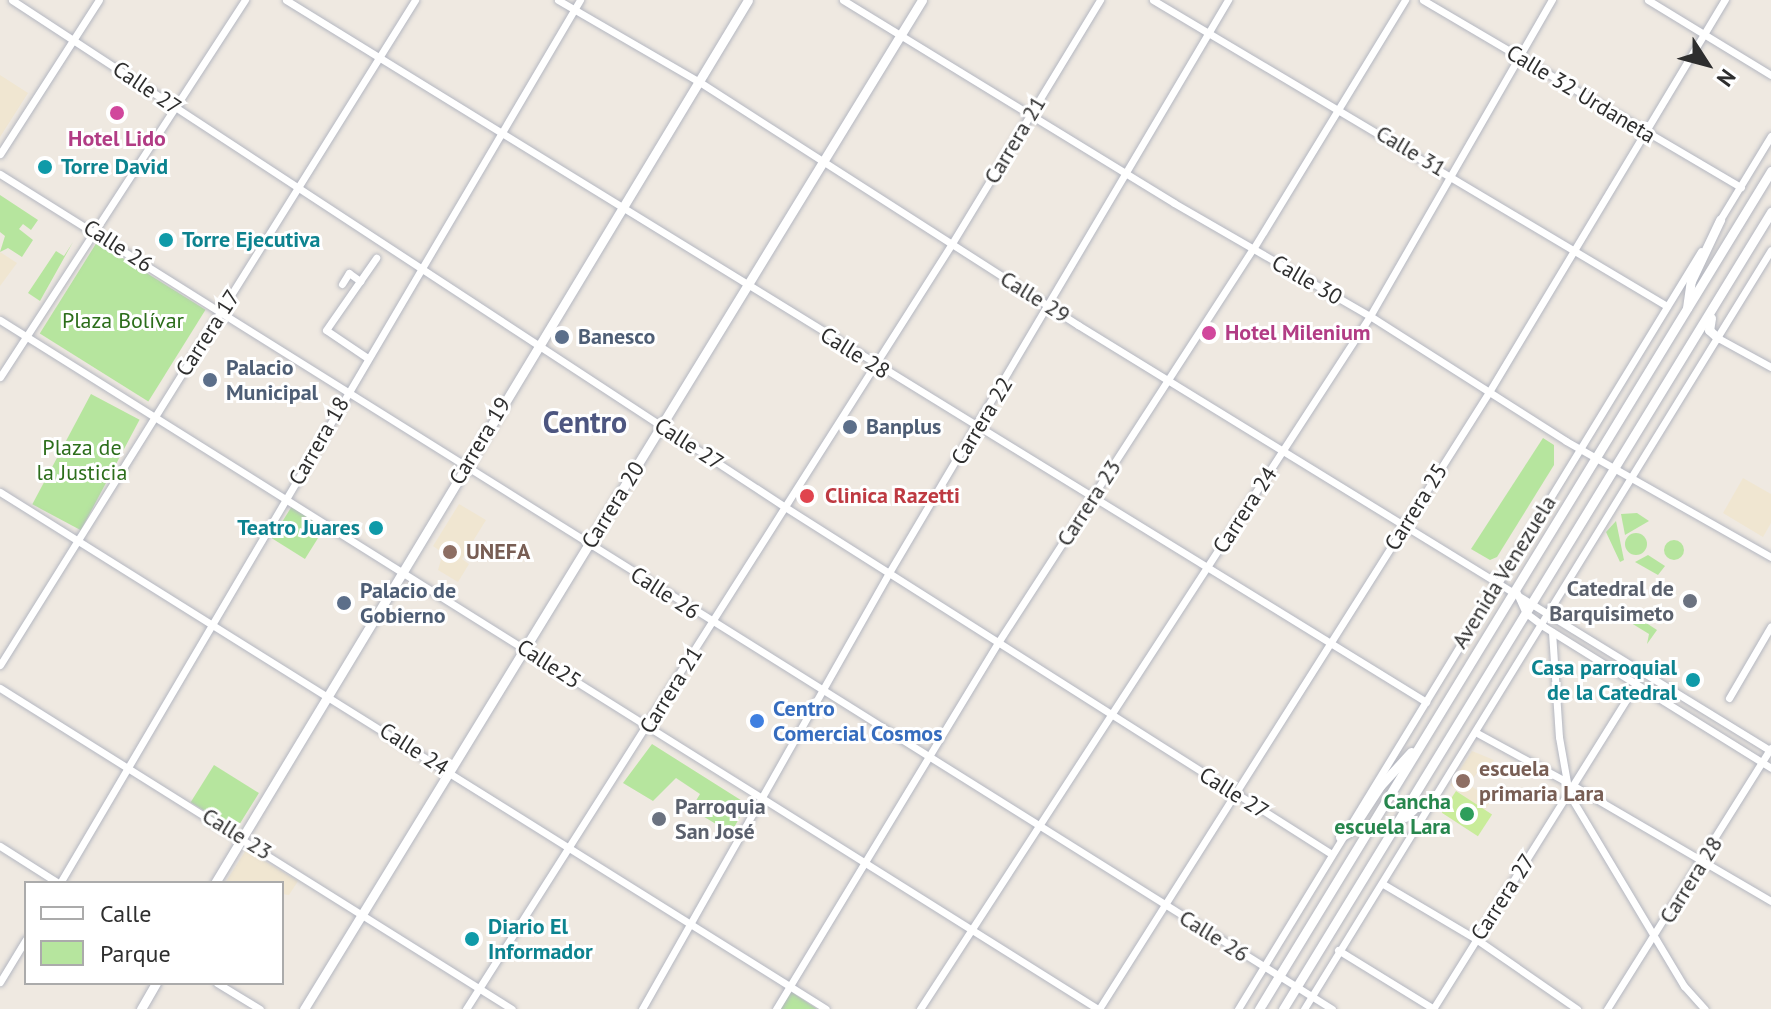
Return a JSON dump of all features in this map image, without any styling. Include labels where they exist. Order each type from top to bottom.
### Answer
[{"type":"street","name":"Calle 27","points":[[12,0],[785,507],[1330,853]]},
{"type":"street","points":[[0,154],[99,0]]},
{"type":"street","points":[[0,377],[245,0]]},
{"type":"street","name":"Calle 28","points":[[286,0],[1091,500],[1426,702]]},
{"type":"street","name":"Carrera 17","points":[[0,665],[415,0]]},
{"type":"street","name":"Calle 29","points":[[558,0],[698,81],[951,245],[1169,381],[1515,589],[1771,750]]},
{"type":"street","name":"Carrera 18","points":[[60,881],[366,357],[502,136],[580,0]]},
{"type":"street","name":"Carrera 19","points":[[216,881],[401,570],[748,0]]},
{"type":"street","name":"Calle 30","points":[[843,0],[1128,175],[1370,316],[1581,449],[1616,466],[1771,557]]},
{"type":"street","name":"Carrera 20","points":[[304,1009],[922,0]]},
{"type":"street","name":"Carrera 21","points":[[466,1009],[713,624],[951,245],[1100,0]]},
{"type":"street","name":"Calle 31","points":[[1153,0],[1667,306]]},
{"type":"street","name":"Carrera 22","points":[[642,1009],[890,571],[978,429],[1228,0]]},
{"type":"street","name":"Carrera 23","points":[[776,1009],[999,641],[1253,249],[1405,0]]},
{"type":"street","name":"Calle 32 Urdaneta","points":[[1423,0],[1741,187]]},
{"type":"street","name":"Carrera 24","points":[[920,1009],[1042,827],[1370,316],[1552,0]]},
{"type":"street","points":[[1648,0],[1771,75]]},
{"type":"street","name":"Carrera 25","points":[[1098,1009],[1489,392],[1725,0]]},
{"type":"street","name":"Avenida Venezuela","points":[[1238,1009],[1330,853],[1426,702],[1771,136]]},
{"type":"street","name":"Avenida Venezuela","points":[[1259,1009],[1771,171]]},
{"type":"street","name":"Calle 26","points":[[0,174],[349,389],[713,624],[1332,1009]]},
{"type":"street","name":"Avenida Venezuela","points":[[1283,1009],[1771,212]]},
{"type":"street","points":[[1687,308],[1691,281],[1720,220]]},
{"type":"street","points":[[1754,240],[1713,311],[1708,326],[1718,338],[1771,367]]},
{"type":"street","points":[[1304,1009],[1635,477],[1771,250]]},
{"type":"street","points":[[366,357],[326,330],[376,258]]},
{"type":"street","points":[[342,284],[352,270],[360,281]]},
{"type":"street","name":"Calle25","points":[[0,320],[1098,1009]]},
{"type":"street","name":"Calle 24","points":[[0,492],[826,1009]]},
{"type":"street","points":[[1515,589],[1526,613],[1543,626],[1771,768]]},
{"type":"street","points":[[1729,698],[1771,626]]},
{"type":"street","points":[[1552,632],[1550,646],[1565,781]]},
{"type":"street","points":[[1533,641],[1550,646]]},
{"type":"street","name":"Carrera 27","points":[[1434,1009],[1636,684]]},
{"type":"street","name":"Calle 23","points":[[0,688],[512,1009]]},
{"type":"street","points":[[1477,733],[1565,781],[1684,986],[1705,1009]]},
{"type":"street","points":[[1340,837],[1420,745]]},
{"type":"street","name":"Carrera 28","points":[[1607,1009],[1704,862],[1771,750]]},
{"type":"street","points":[[1572,790],[1771,901]]},
{"type":"street","points":[[1361,883],[1404,819],[1420,803],[1435,800]]},
{"type":"street","points":[[0,846],[56,881]]},
{"type":"street","points":[[1383,884],[1476,939],[1577,1009]]},
{"type":"street","points":[[0,982],[24,942]]},
{"type":"street","points":[[1338,950],[1434,1009]]},
{"type":"street","points":[[141,1009],[155,985]]},
{"type":"street","points":[[220,985],[260,1009]]},
{"type":"shaded area","points":[[0,75],[28,93],[0,137]]},
{"type":"shaded area","points":[[0,252],[17,263],[0,286]]},
{"type":"shaded area","points":[[1743,478],[1771,494],[1771,523],[1763,537],[1723,513]]},
{"type":"shaded area","points":[[459,504],[486,520],[462,559],[469,564],[458,582],[438,570],[443,553],[433,546]]},
{"type":"shaded area","name":"escuela primaria Lara","points":[[1472,751],[1494,760],[1486,772],[1480,768],[1469,785],[1492,799],[1484,812],[1450,785]]},
{"type":"shaded area","points":[[246,850],[298,881],[289,895],[284,894],[284,881],[226,881]]},
{"type":"green space","points":[[0,195],[38,220],[31,230],[23,224],[19,229],[33,240],[22,257],[8,248],[0,252],[5,236],[0,232]]},
{"type":"green space","points":[[73,242],[40,301],[28,293],[56,251],[64,256]]},
{"type":"green space","name":"Plaza Bolívar","points":[[97,242],[206,310],[148,401],[40,334]]},
{"type":"green space","name":"Plaza de la Justicia","points":[[91,394],[140,420],[81,530],[32,504]]},
{"type":"green space","points":[[1543,438],[1554,445],[1554,465],[1497,557],[1490,560],[1471,549]]},
{"type":"green space","points":[[292,506],[325,527],[305,559],[272,538]]},
{"type":"green space","points":[[1637,513],[1649,521],[1625,535],[1621,514]]},
{"type":"green space","points":[[1616,521],[1624,560],[1620,562],[1606,532]]},
{"type":"green space","points":[[1636,533],[1647,544],[1636,555],[1625,544]]},
{"type":"green space","points":[[1670,540],[1678,540],[1684,550],[1678,560],[1670,560],[1664,554],[1664,546]]},
{"type":"green space","points":[[1648,555],[1665,566],[1658,575],[1635,562]]},
{"type":"green space","points":[[1610,610],[1634,615],[1657,630],[1647,644],[1649,634]]},
{"type":"green space","points":[[652,744],[747,804],[731,833],[691,809],[700,794],[676,778],[653,801],[623,783]]},
{"type":"green space","points":[[214,765],[259,793],[236,830],[191,802]]},
{"type":"green space","name":"Cancha escuela Lara","points":[[1456,791],[1492,814],[1478,836],[1442,813]]},
{"type":"green space","points":[[790,991],[817,1009],[779,1009]]},
{"type":"place","name":"Hotel Lido","points":[[117,113]]},
{"type":"place","name":"Torre David","points":[[45,167]]},
{"type":"place","name":"Torre Ejecutiva","points":[[166,240]]},
{"type":"place","name":"Hotel Milenium","points":[[1209,333]]},
{"type":"place","name":"Banesco","points":[[562,337]]},
{"type":"place","name":"Palacio Municipal","points":[[210,380]]},
{"type":"place","name":"Banplus","points":[[850,427]]},
{"type":"place","name":"Clinica Razetti","points":[[807,496]]},
{"type":"place","name":"Teatro Juares","points":[[376,528]]},
{"type":"place","name":"UNEFA","points":[[450,552]]},
{"type":"place","name":"Catedral de Barquisimeto","points":[[1690,601]]},
{"type":"place","name":"Palacio de Gobierno","points":[[344,603]]},
{"type":"place","name":"Casa parroquial de la Catedral","points":[[1693,680]]},
{"type":"place","name":"Centro Comercial Cosmos","points":[[757,721]]},
{"type":"place","name":"escuela primaria Lara","points":[[1463,781]]},
{"type":"place","name":"Cancha escuela Lara","points":[[1467,814]]},
{"type":"place","name":"Parroquia San José","points":[[659,819]]},
{"type":"place","name":"Diario El Informador","points":[[472,939]]},
{"type":"district","name":"Centro","points":[[585,422]]}]
